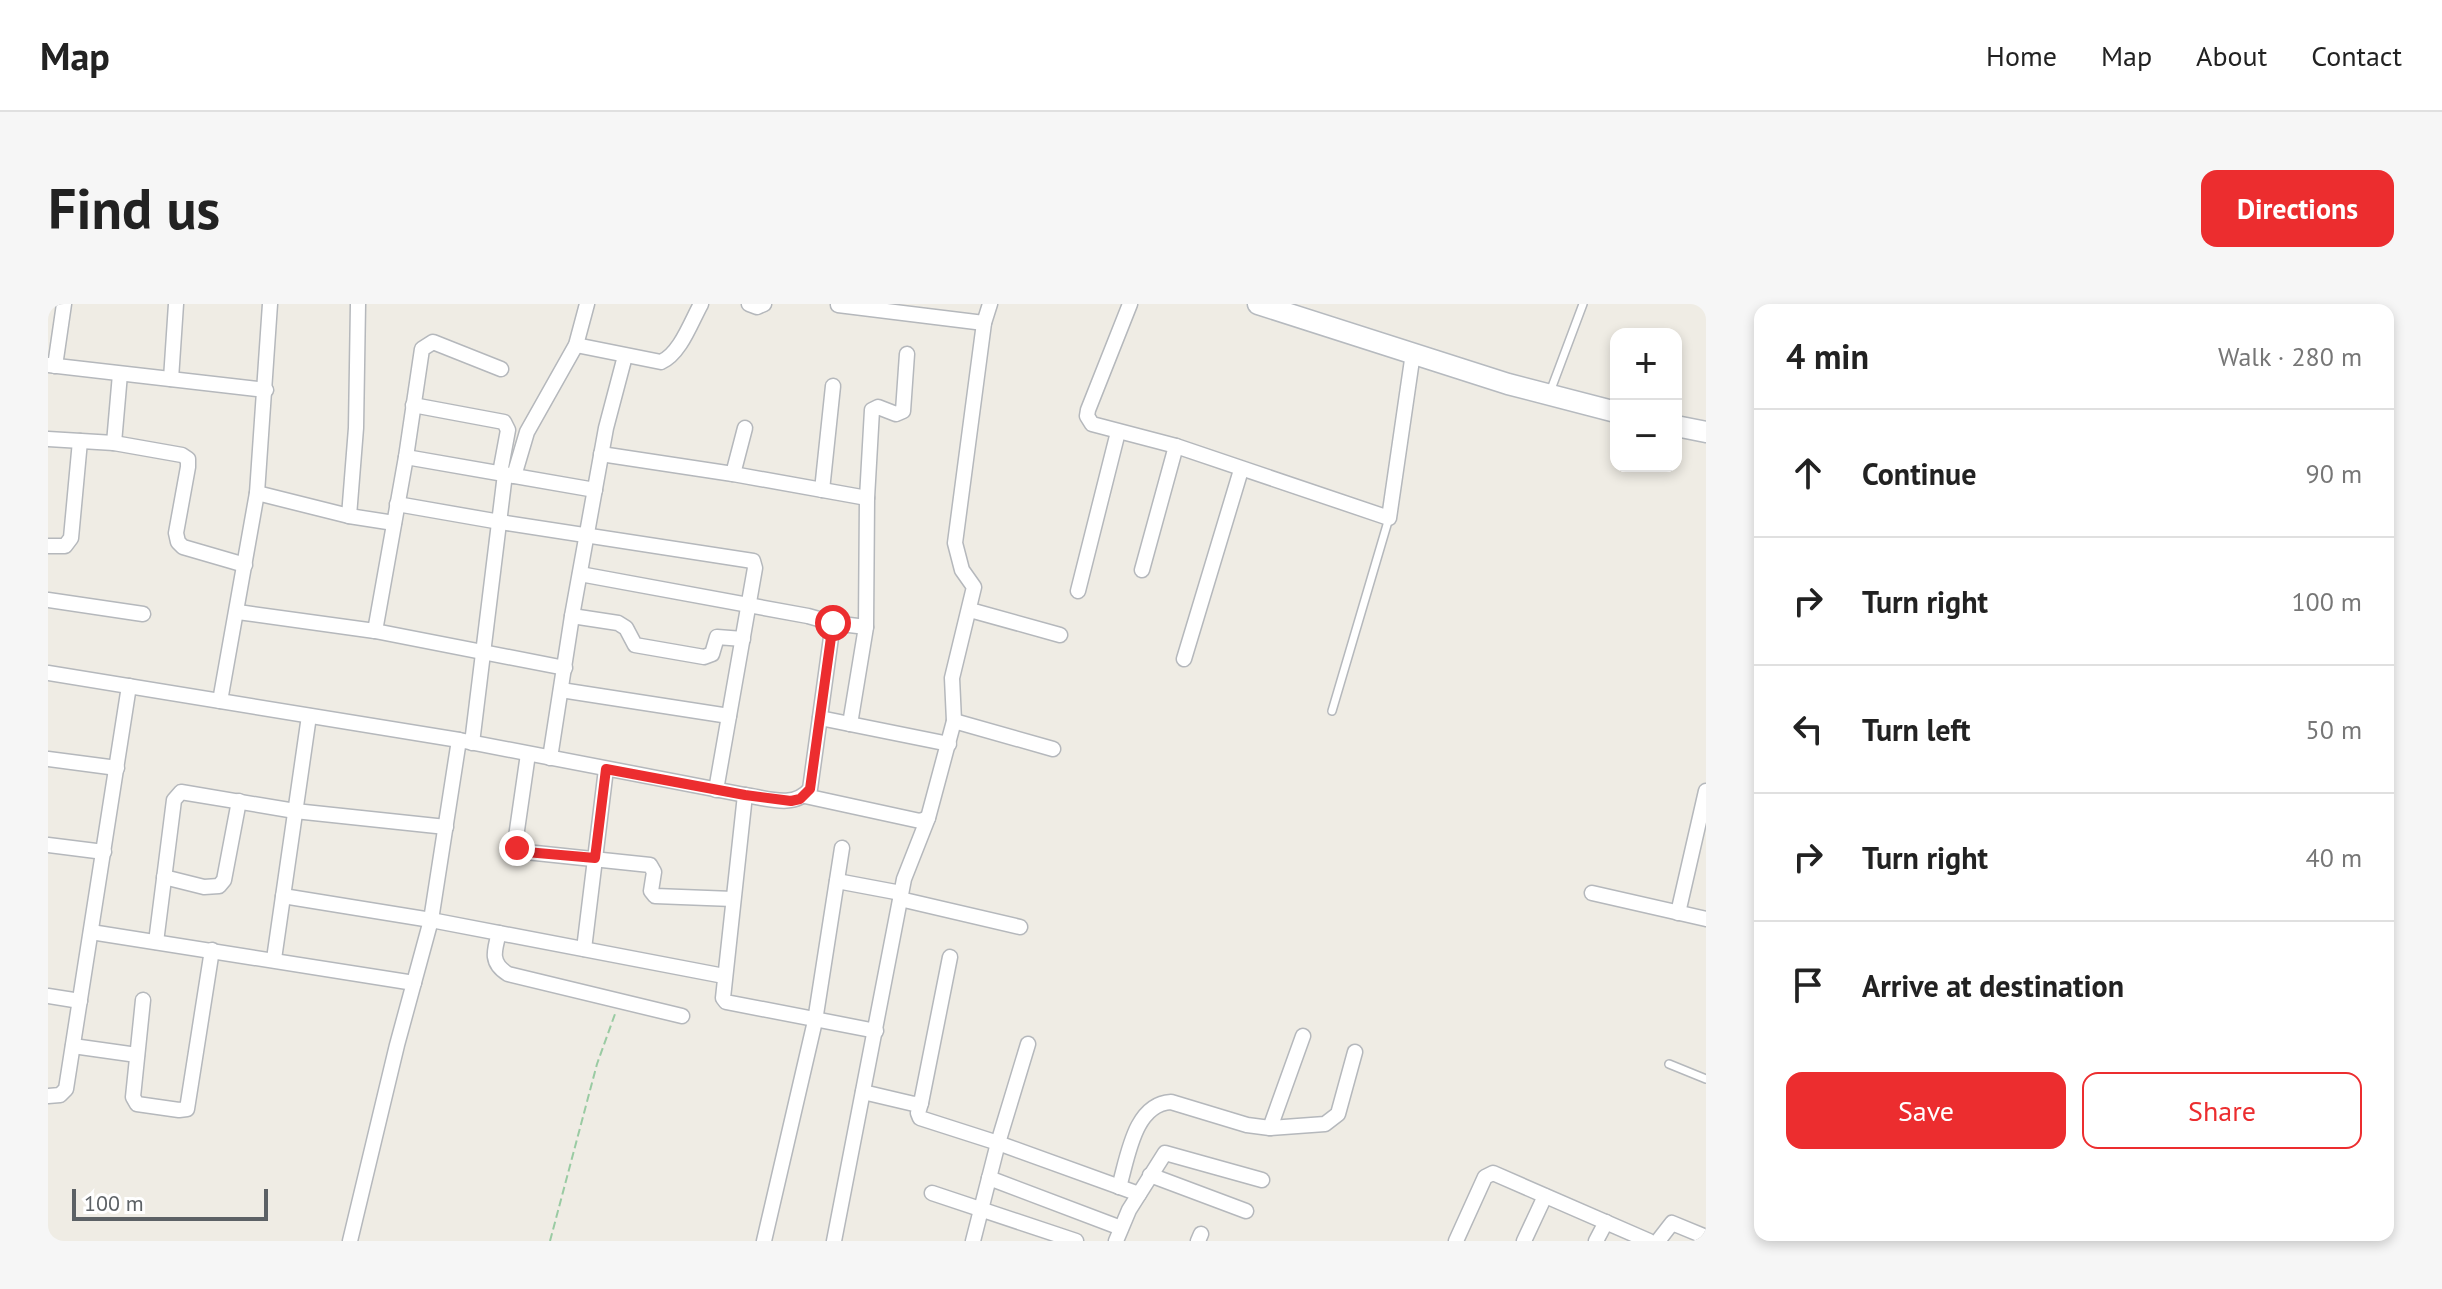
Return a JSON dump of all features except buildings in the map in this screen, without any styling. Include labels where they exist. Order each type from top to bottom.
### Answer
[{"type":"main road","points":[[1258,304],[1548,395],[1610,410]]},
{"type":"main road","points":[[1682,427],[1706,432]]},
{"type":"street","points":[[64,304],[51,365],[266,390]]},
{"type":"street","points":[[171,379],[176,304]]},
{"type":"street","points":[[220,701],[257,493],[270,304]]},
{"type":"street","points":[[349,516],[356,428],[358,304]]},
{"type":"street","points":[[507,474],[576,345],[587,304]]},
{"type":"street","points":[[576,345],[661,362],[668,359],[701,304]]},
{"type":"street","points":[[749,304],[757,307],[764,304]]},
{"type":"street","points":[[838,1240],[900,896],[928,818],[954,721],[952,678],[974,587],[962,570],[955,543],[984,323],[990,304]]},
{"type":"street","points":[[1130,304],[1087,416],[1092,424],[1176,446],[1389,518],[1413,353]]},
{"type":"street","points":[[838,305],[984,323]]},
{"type":"street","points":[[375,631],[422,349],[430,342],[501,369]]},
{"type":"street","points":[[850,724],[866,627],[867,498],[872,410],[878,407],[896,414],[903,411],[907,354]]},
{"type":"street","points":[[550,758],[601,454],[625,356]]},
{"type":"street","points":[[114,443],[120,374]]},
{"type":"street","points":[[822,490],[833,386]]},
{"type":"street","points":[[350,1241],[431,920],[446,827],[484,651],[507,474],[508,430],[504,422],[413,405]]},
{"type":"street","points":[[733,474],[745,428]]},
{"type":"street","points":[[1078,591],[1118,432]]},
{"type":"street","points":[[48,439],[114,443],[182,455],[188,459],[176,533],[178,542],[183,547],[245,565]]},
{"type":"street","points":[[48,546],[65,546],[71,538],[80,441]]},
{"type":"street","points":[[1142,570],[1176,446]]},
{"type":"street","points":[[601,454],[867,498]]},
{"type":"street","points":[[406,457],[595,490]]},
{"type":"street","points":[[1184,659],[1241,470]]},
{"type":"street","points":[[257,493],[349,516],[394,523]]},
{"type":"street","points":[[397,504],[753,561],[755,568],[716,790]]},
{"type":"street","points":[[580,574],[866,627]]},
{"type":"street","points":[[48,600],[143,614]]},
{"type":"street","points":[[970,610],[1060,635]]},
{"type":"street","points":[[238,612],[375,631],[565,668]]},
{"type":"street","points":[[572,616],[618,623],[626,628],[635,645],[704,657],[712,654],[717,637],[743,639]]},
{"type":"street","points":[[805,796],[810,789],[833,623]]},
{"type":"street","points":[[48,673],[465,742],[745,795],[791,801],[805,796],[920,821],[928,818]]},
{"type":"street","points":[[48,1096],[60,1095],[66,1089],[129,686]]},
{"type":"street","points":[[561,690],[729,716]]},
{"type":"street","points":[[274,959],[309,716]]},
{"type":"street","points":[[820,718],[949,744]]},
{"type":"street","points":[[954,721],[1053,749]]},
{"type":"street","points":[[528,754],[515,844],[517,848],[526,852],[650,865],[654,872],[651,891],[655,896],[733,899]]},
{"type":"street","points":[[48,759],[117,768]]},
{"type":"street","points":[[584,949],[606,769]]},
{"type":"street","points":[[156,942],[174,800],[186,791],[295,811],[446,827]]},
{"type":"street","points":[[1678,913],[1706,791]]},
{"type":"street","points":[[745,795],[722,992],[726,1002],[876,1031]]},
{"type":"street","points":[[164,877],[204,887],[219,886],[224,880],[239,801]]},
{"type":"street","points":[[48,845],[104,852]]},
{"type":"street","points":[[764,1241],[815,1021],[842,848]]},
{"type":"street","points":[[1689,872],[1706,876]]},
{"type":"street","points":[[837,881],[1020,927]]},
{"type":"street","points":[[1592,893],[1706,919]]},
{"type":"street","points":[[283,896],[431,920],[724,976]]},
{"type":"street","points":[[91,932],[414,983]]},
{"type":"street","points":[[499,933],[493,955],[495,964],[508,974],[682,1016]]},
{"type":"street","points":[[143,1000],[133,1097],[137,1104],[187,1109],[212,950]]},
{"type":"street","points":[[950,957],[920,1118],[1139,1194]]},
{"type":"street","points":[[48,996],[80,1001]]},
{"type":"street","points":[[1270,1128],[1303,1036]]},
{"type":"street","points":[[973,1241],[1028,1044]]},
{"type":"street","points":[[73,1046],[137,1055]]},
{"type":"street","points":[[1119,1187],[1141,1120],[1160,1103],[1171,1102],[1247,1125],[1270,1128],[1332,1121],[1338,1114],[1355,1052]]},
{"type":"street","points":[[863,1092],[921,1103]]},
{"type":"street","points":[[989,1178],[1118,1234],[1162,1154],[1169,1152],[1262,1180]]},
{"type":"street","points":[[1456,1241],[1489,1174],[1649,1241]]},
{"type":"street","points":[[1150,1175],[1246,1211]]},
{"type":"street","points":[[932,1193],[1076,1241]]},
{"type":"street","points":[[1524,1241],[1545,1196]]},
{"type":"street","points":[[1596,1241],[1606,1222]]},
{"type":"street","points":[[1658,1241],[1672,1223],[1706,1237]]},
{"type":"lane","points":[[1548,395],[1583,304]]},
{"type":"lane","points":[[1332,711],[1389,518]]},
{"type":"lane","points":[[1669,1064],[1706,1079]]},
{"type":"path","points":[[550,1241],[597,1064],[619,1001]]},
{"type":"route","points":[[517,848],[526,852],[595,858],[606,769],[745,795],[791,801],[805,796],[810,789],[833,623]]}]
